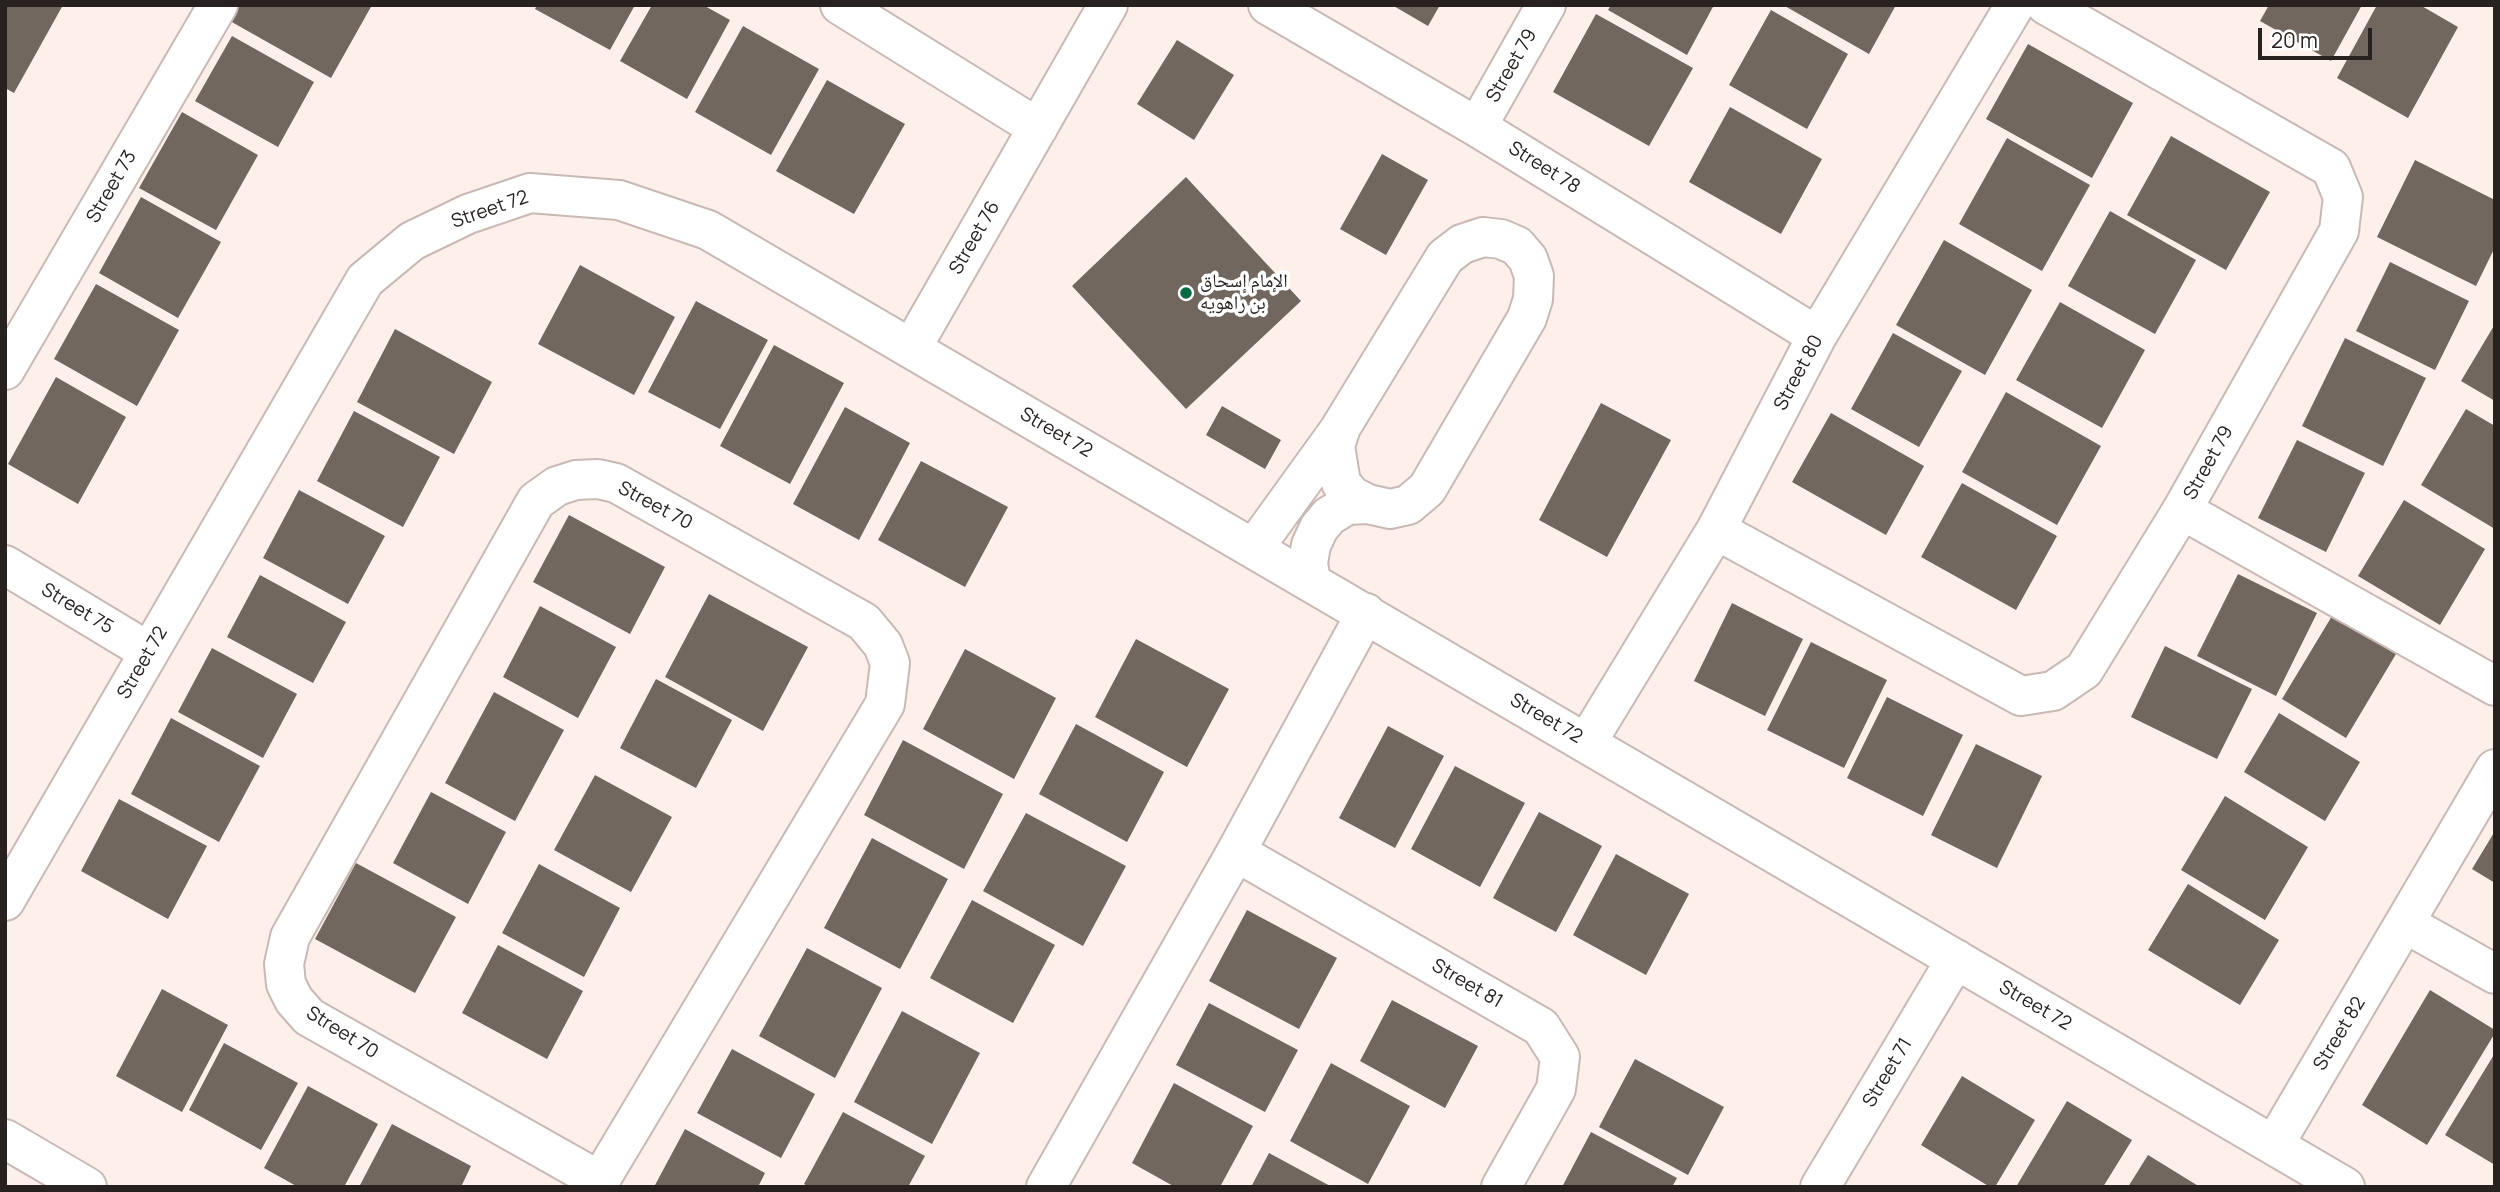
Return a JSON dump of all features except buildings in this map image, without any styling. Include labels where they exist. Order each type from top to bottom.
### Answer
[{"type":"street","name":"Street 73","points":[[5,370],[218,5]]},
{"type":"street","points":[[840,5],[1038,128]]},
{"type":"street","name":"Street 76","points":[[911,349],[1108,5]]},
{"type":"street","name":"Street 78","points":[[1268,5],[1477,127],[1817,336]]},
{"type":"street","name":"Street 79","points":[[1477,127],[1546,5]]},
{"type":"street","name":"Street 80","points":[[1587,742],[1716,530],[1817,336],[2015,5]]},
{"type":"street","name":"Street 79","points":[[1716,530],[2021,696],[2053,691],[2084,670],[2182,510],[2339,231],[2343,197],[2330,168],[2046,5]]},
{"type":"street","name":"Street 72","points":[[5,901],[365,280],[412,241],[468,214],[530,193],[619,200],[708,230],[2345,1187]]},
{"type":"street","points":[[1254,548],[1341,427],[1445,257],[1462,244],[1483,237],[1501,239],[1517,246],[1528,259],[1534,276],[1533,299],[1527,318],[1427,489],[1408,505],[1390,509],[1368,504],[1352,496],[1341,484],[1335,446],[1341,427]]},
{"type":"street","name":"Street 70","points":[[598,479],[616,483],[864,622],[883,645],[890,663],[885,704],[598,1184],[309,1017],[294,1000],[286,984],[284,964],[290,937],[536,501],[557,486],[576,480],[598,479]]},
{"type":"street","points":[[1311,581],[1308,563],[1311,545],[1319,528],[1329,516],[1347,505],[1368,504]]},
{"type":"street","points":[[2182,510],[2495,686]]},
{"type":"street","name":"Street 75","points":[[5,565],[149,652]]},
{"type":"street","points":[[1046,1187],[1236,852],[1366,614]]},
{"type":"street","name":"Street 82","points":[[2274,1145],[2495,769]]},
{"type":"street","name":"Street 81","points":[[1236,852],[1541,1027],[1560,1057],[1556,1089],[1501,1187]]},
{"type":"street","points":[[2406,924],[2495,974]]},
{"type":"street","name":"Street 71","points":[[1820,1187],[1956,959]]},
{"type":"street","points":[[5,1139],[87,1187]]},
{"type":"place","name":"الإمام إسحاق بن راهويه","points":[[1186,293]]}]
